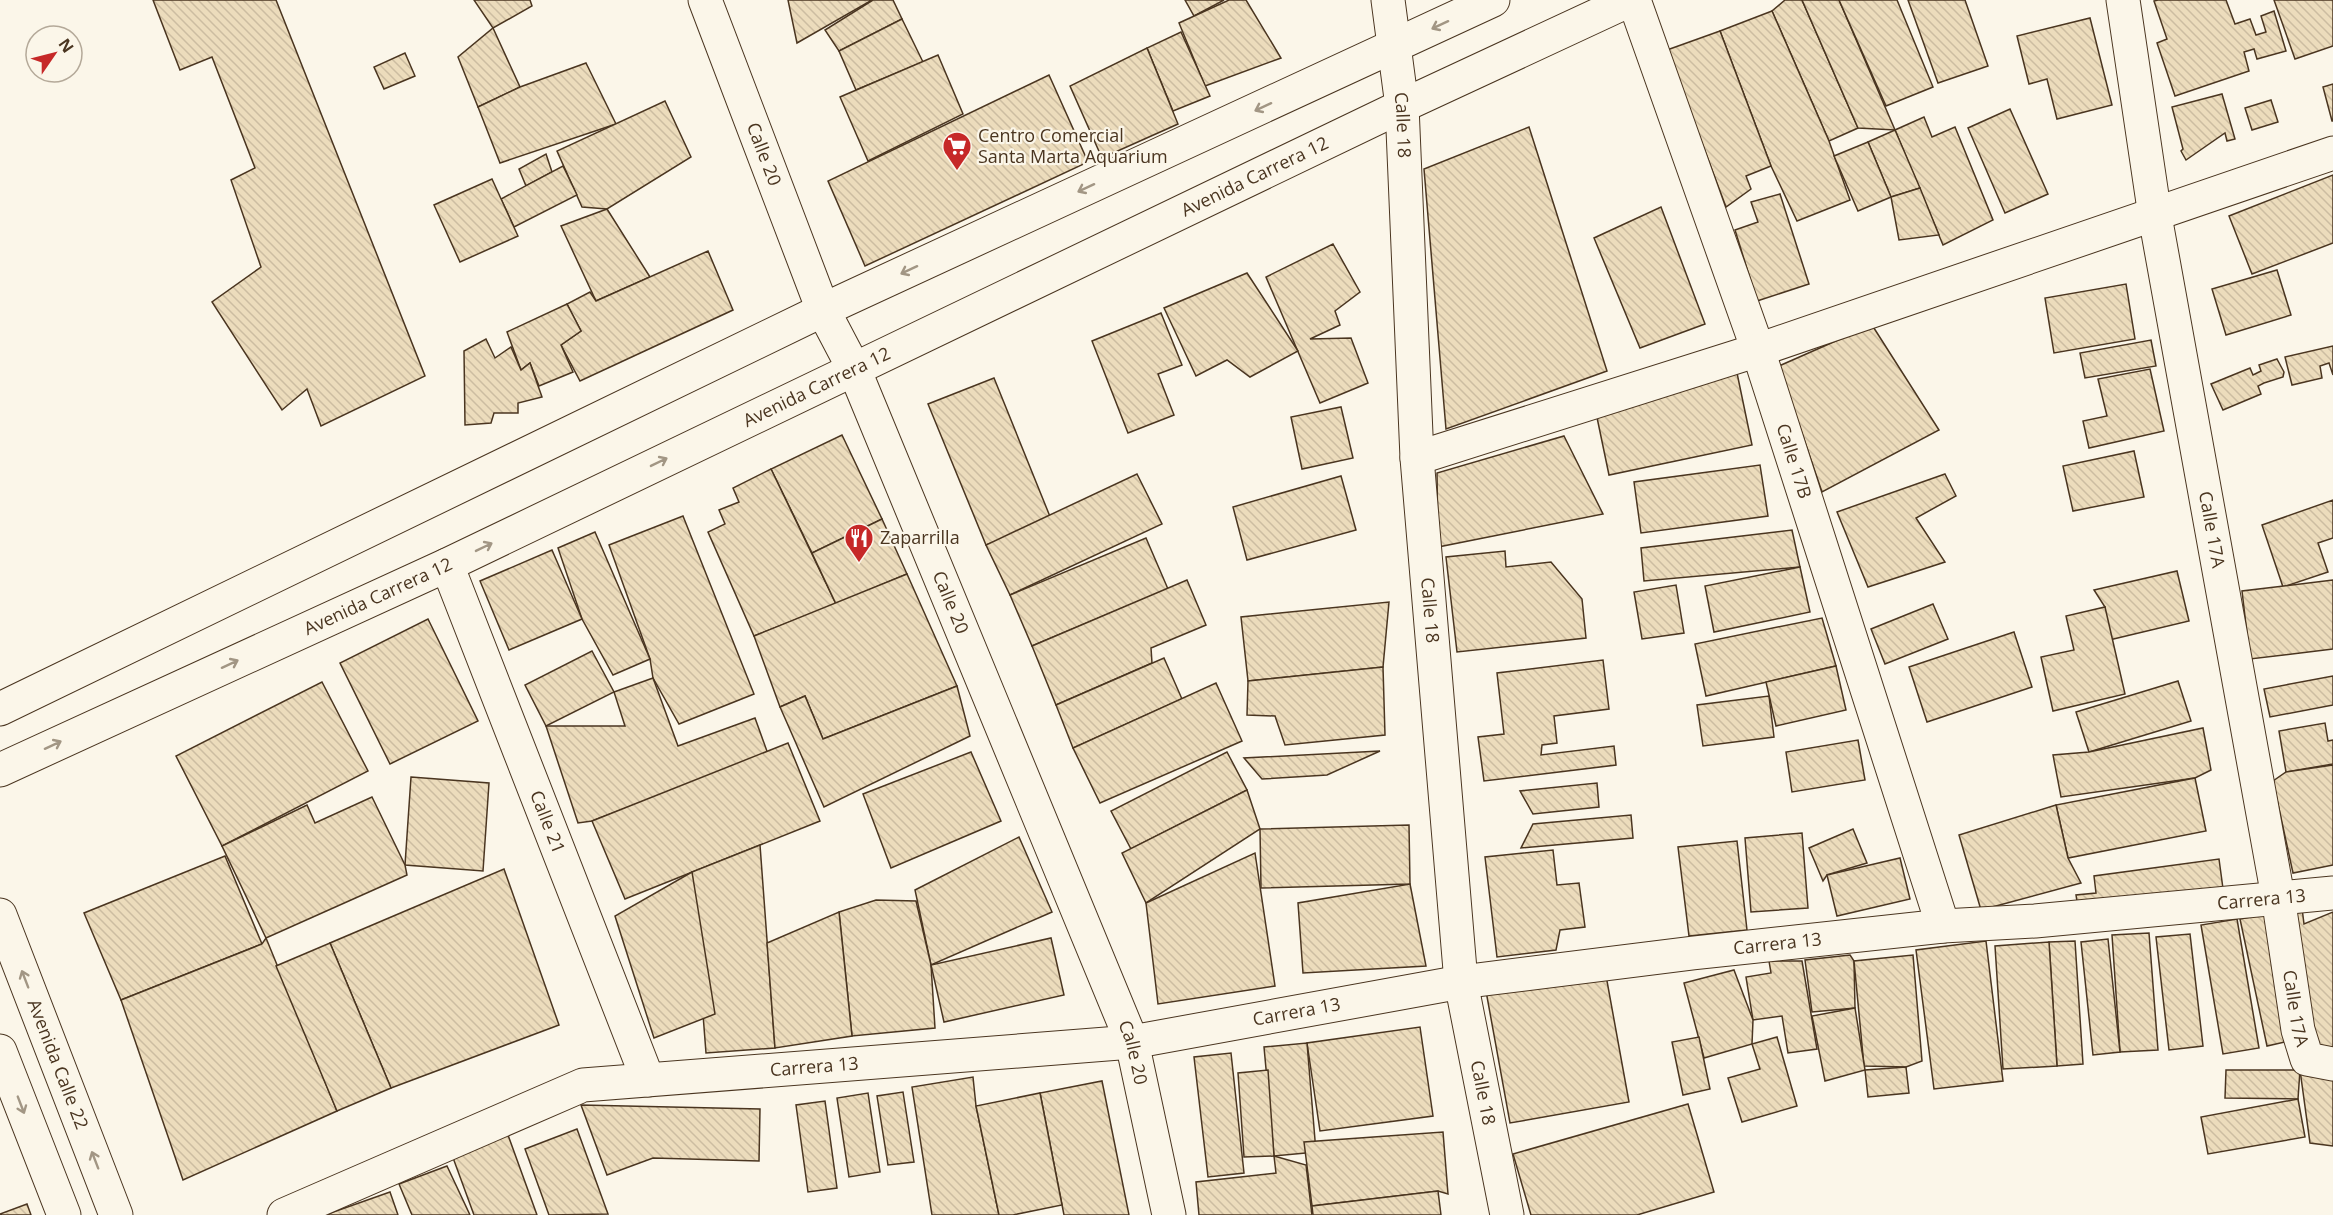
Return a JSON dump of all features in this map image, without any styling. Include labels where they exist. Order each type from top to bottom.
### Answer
[{"type":"street","name":"Calle 20","points":[[705,0],[823,310],[854,369],[1132,1042],[1169,1215]]},
{"type":"street","name":"Calle 18","points":[[1388,0],[1402,106],[1417,458],[1461,982],[1507,1215]]},
{"type":"street","points":[[0,709],[823,310],[1493,0]]},
{"type":"street","name":"Avenida Carrera 12","points":[[0,770],[447,565],[1402,106],[1632,0]]},
{"type":"street","name":"Calle 17B","points":[[1632,0],[1758,350],[1943,926]]},
{"type":"street","name":"Calle 17A","points":[[2123,0],[2155,216],[2278,897],[2298,1030],[2320,1061]]},
{"type":"street","points":[[1417,458],[1758,350],[2155,216],[2333,153]]},
{"type":"street","name":"Calle 21","points":[[447,565],[648,1080]]},
{"type":"street","name":"Carrera 13","points":[[285,1215],[583,1085],[1132,1042],[1461,982],[1693,953],[1943,926],[2035,921],[2333,892]]},
{"type":"street","name":"Avenida Calle 22","points":[[0,915],[116,1215]]},
{"type":"street","points":[[0,1051],[64,1215]]},
{"type":"building","points":[[153,0],[276,0],[425,376],[321,426],[307,389],[282,410],[212,302],[261,267],[231,180],[255,168],[212,57],[180,70]]},
{"type":"building","points":[[474,0],[530,0],[532,6],[493,28]]},
{"type":"building","points":[[788,0],[872,0],[797,43]]},
{"type":"building","points":[[873,0],[893,0],[902,19],[839,51],[825,30]]},
{"type":"building","points":[[1185,0],[1224,0],[1194,16]]},
{"type":"building","points":[[1229,0],[1246,0],[1281,58],[1205,86],[1179,23]]},
{"type":"building","points":[[1785,0],[1802,0],[1858,128],[1829,141],[1772,11]]},
{"type":"building","points":[[1802,0],[1839,0],[1895,130],[1858,128]]},
{"type":"building","points":[[1839,0],[1897,0],[1933,87],[1886,106]]},
{"type":"building","points":[[1908,0],[1965,0],[1988,66],[1938,83]]},
{"type":"building","points":[[2226,0],[2235,24],[2250,19],[2256,35],[2266,32],[2261,16],[2274,11],[2286,51],[2257,59],[2254,49],[2244,52],[2249,71],[2175,96],[2157,43],[2167,39],[2154,1]]},
{"type":"building","points":[[2274,0],[2333,0],[2333,46],[2295,59]]},
{"type":"building","points":[[1772,11],[1829,141],[1850,200],[1797,221],[1771,166],[1720,31]]},
{"type":"building","points":[[2090,18],[2112,105],[2057,119],[2047,79],[2029,84],[2017,36]]},
{"type":"building","points":[[902,19],[923,62],[856,90],[839,51]]},
{"type":"building","points":[[493,28],[520,87],[478,107],[458,57]]},
{"type":"building","points":[[1720,31],[1771,166],[1746,176],[1751,189],[1726,207],[1667,50]]},
{"type":"building","points":[[1181,32],[1210,96],[1173,111],[1147,48]]},
{"type":"building","points":[[1147,48],[1178,124],[1102,158],[1070,86]]},
{"type":"building","points":[[405,53],[415,76],[384,89],[374,67]]},
{"type":"building","points":[[938,55],[963,114],[868,161],[840,97]]},
{"type":"building","points":[[586,63],[616,124],[500,163],[478,107],[520,87]]},
{"type":"building","name":"Centro Comercial Santa Marta Aquarium","points":[[1049,75],[1088,162],[865,266],[828,181]]},
{"type":"building","points":[[2333,84],[2333,121],[2332,121],[2323,87]]},
{"type":"building","points":[[2222,94],[2235,139],[2227,141],[2225,133],[2186,160],[2181,151],[2183,149],[2172,107]]},
{"type":"building","points":[[2271,100],[2278,122],[2252,130],[2245,108]]},
{"type":"building","points":[[665,101],[691,157],[607,209],[582,207],[557,151]]},
{"type":"building","points":[[2010,109],[2048,194],[2005,213],[1968,128]]},
{"type":"building","points":[[1924,117],[1932,137],[1955,127],[1993,220],[1943,245],[1895,130]]},
{"type":"building","points":[[1529,127],[1607,371],[1446,429],[1424,169]]},
{"type":"building","points":[[1895,130],[1920,188],[1891,197],[1868,142]]},
{"type":"building","points":[[1868,142],[1891,197],[1858,211],[1834,156]]},
{"type":"building","points":[[546,154],[552,172],[526,186],[519,169]]},
{"type":"building","points":[[563,166],[577,195],[514,227],[501,199]]},
{"type":"building","points":[[2333,175],[2333,243],[2252,274],[2229,216]]},
{"type":"building","points":[[492,179],[518,236],[460,262],[434,205]]},
{"type":"building","points":[[1920,188],[1939,235],[1899,240],[1891,197]]},
{"type":"building","points":[[1780,194],[1809,284],[1757,301],[1735,230],[1758,222],[1751,202]]},
{"type":"building","points":[[1661,207],[1705,324],[1640,348],[1594,238]]},
{"type":"building","points":[[607,209],[650,277],[596,301],[561,226]]},
{"type":"building","points":[[1333,244],[1360,292],[1335,311],[1340,325],[1310,339],[1351,338],[1368,383],[1320,403],[1266,277]]},
{"type":"building","points":[[708,251],[733,310],[580,381],[561,345],[581,331],[567,304],[590,292],[596,301]]},
{"type":"building","points":[[2277,270],[2291,315],[2226,335],[2212,289]]},
{"type":"building","points":[[1247,273],[1298,351],[1250,377],[1227,360],[1196,376],[1164,308]]},
{"type":"building","points":[[2126,284],[2135,339],[2054,353],[2045,298]]},
{"type":"building","points":[[567,304],[581,331],[561,345],[573,372],[539,386],[530,363],[521,370],[507,332]]},
{"type":"building","points":[[1161,313],[1182,365],[1158,374],[1174,415],[1128,433],[1092,341]]},
{"type":"building","points":[[1872,325],[1939,430],[1822,492],[1779,366]]},
{"type":"building","points":[[486,339],[495,358],[511,347],[521,370],[530,363],[542,397],[518,403],[518,413],[494,413],[491,423],[465,425],[464,351]]},
{"type":"building","points":[[2151,340],[2156,366],[2085,378],[2080,353]]},
{"type":"building","points":[[2333,346],[2333,375],[2329,363],[2320,366],[2322,378],[2292,385],[2285,357]]},
{"type":"building","points":[[2277,359],[2284,372],[2283,377],[2258,386],[2261,394],[2223,410],[2211,384],[2250,368],[2253,375],[2261,371],[2259,365]]},
{"type":"building","points":[[2150,369],[2164,431],[2089,448],[2083,421],[2107,416],[2098,379]]},
{"type":"building","points":[[1737,373],[1752,445],[1609,475],[1594,403]]},
{"type":"building","points":[[994,378],[1051,519],[986,545],[928,404]]},
{"type":"building","points":[[1341,407],[1353,458],[1302,469],[1291,417]]},
{"type":"building","points":[[842,435],[882,519],[812,553],[771,469]]},
{"type":"building","points":[[1564,436],[1603,514],[1438,547],[1437,473]]},
{"type":"building","points":[[2134,451],[2144,497],[2073,511],[2063,466]]},
{"type":"building","points":[[1760,465],[1768,516],[1641,533],[1634,482]]},
{"type":"building","points":[[771,469],[836,604],[754,636],[708,532],[725,524],[719,510],[739,502],[733,488]]},
{"type":"building","points":[[1137,474],[1162,524],[1010,595],[986,545]]},
{"type":"building","points":[[1945,474],[1956,496],[1916,518],[1945,562],[1868,587],[1837,512]]},
{"type":"building","points":[[1341,476],[1356,530],[1247,560],[1233,507]]},
{"type":"building","points":[[2333,500],[2333,538],[2318,543],[2328,572],[2283,587],[2262,525]]},
{"type":"building","points":[[683,516],[754,694],[679,724],[653,678],[650,659],[609,545]]},
{"type":"building","name":"Zaparrilla","points":[[882,519],[907,574],[836,604],[812,553]]},
{"type":"building","points":[[1792,530],[1800,567],[1644,581],[1641,548]]},
{"type":"building","points":[[595,532],[650,659],[613,675],[582,619],[558,548]]},
{"type":"building","points":[[1146,538],[1168,589],[1032,646],[1010,595]]},
{"type":"building","points":[[552,550],[582,619],[509,650],[480,581]]},
{"type":"building","points":[[1505,551],[1506,567],[1551,562],[1582,599],[1586,638],[1457,652],[1446,557]]},
{"type":"building","points":[[1800,567],[1810,612],[1714,632],[1705,586]]},
{"type":"building","points":[[2177,571],[2189,621],[2105,641],[2105,607],[2094,590]]},
{"type":"building","points":[[907,574],[957,686],[823,739],[805,696],[780,707],[754,636]]},
{"type":"building","points":[[1187,580],[1206,625],[1151,648],[1152,663],[1056,705],[1032,646]]},
{"type":"building","points":[[2333,580],[2333,649],[2250,659],[2242,591]]},
{"type":"building","points":[[1676,585],[1684,633],[1642,639],[1634,592]]},
{"type":"building","points":[[1389,602],[1383,667],[1248,681],[1241,617]]},
{"type":"building","points":[[1933,604],[1948,639],[1885,664],[1871,629]]},
{"type":"building","points":[[2105,607],[2125,694],[2053,711],[2041,657],[2074,650],[2066,616]]},
{"type":"building","points":[[1822,618],[1836,666],[1706,696],[1695,644]]},
{"type":"building","points":[[428,619],[478,721],[390,764],[340,663]]},
{"type":"building","points":[[2014,632],[2032,687],[1927,722],[1909,667]]},
{"type":"building","points":[[592,651],[614,692],[546,726],[525,685]]},
{"type":"building","points":[[1164,658],[1182,699],[1073,748],[1056,705]]},
{"type":"building","points":[[1603,660],[1609,709],[1554,716],[1557,743],[1542,745],[1541,755],[1614,746],[1616,765],[1484,781],[1478,737],[1504,734],[1497,673]]},
{"type":"building","points":[[1836,666],[1846,710],[1776,726],[1766,682]]},
{"type":"building","points":[[1383,667],[1385,735],[1285,745],[1275,716],[1247,715],[1248,681]]},
{"type":"building","points":[[2333,676],[2333,705],[2270,717],[2264,689]]},
{"type":"building","points":[[653,678],[678,746],[755,718],[768,754],[592,821],[578,823],[546,726],[625,726],[614,692]]},
{"type":"building","points":[[2178,681],[2191,721],[2089,752],[2076,712]]},
{"type":"building","points":[[322,682],[368,771],[222,846],[176,756]]},
{"type":"building","points":[[1216,683],[1242,741],[1100,803],[1073,748]]},
{"type":"building","points":[[957,686],[970,736],[824,807],[780,707],[805,696],[823,739]]},
{"type":"building","points":[[1769,696],[1774,737],[1703,746],[1697,705]]},
{"type":"building","points":[[2325,723],[2328,741],[2333,740],[2333,764],[2286,772],[2279,731]]},
{"type":"building","points":[[2203,728],[2211,770],[2195,778],[2061,797],[2053,755],[2089,752]]},
{"type":"building","points":[[1858,740],[1865,780],[1792,792],[1786,752]]},
{"type":"building","points":[[788,743],[820,821],[625,899],[592,821]]},
{"type":"building","points":[[1380,751],[1327,775],[1262,779],[1244,758]]},
{"type":"building","points":[[971,752],[1001,821],[891,868],[863,794]]},
{"type":"building","points":[[1227,752],[1247,790],[1131,849],[1111,811]]},
{"type":"building","points":[[2333,765],[2333,865],[2293,873],[2273,781],[2286,772]]},
{"type":"building","points":[[411,777],[489,783],[483,871],[405,865]]},
{"type":"building","points":[[2195,778],[2206,831],[2068,858],[2056,805]]},
{"type":"building","points":[[1597,783],[1599,807],[1533,814],[1520,791]]},
{"type":"building","points":[[1247,790],[1260,829],[1146,903],[1122,853]]},
{"type":"building","points":[[372,797],[405,865],[407,875],[266,938],[222,846],[307,805],[315,823]]},
{"type":"building","points":[[2056,805],[2068,858],[2081,883],[1981,910],[1959,835]]},
{"type":"building","points":[[1631,815],[1633,838],[1521,848],[1533,824]]},
{"type":"building","points":[[1409,825],[1410,884],[1261,888],[1260,829]]},
{"type":"building","points":[[1853,829],[1867,863],[1827,875],[1823,881],[1809,848]]},
{"type":"building","points":[[1802,833],[1808,908],[1751,912],[1745,838]]},
{"type":"building","points":[[1019,837],[1052,912],[931,965],[915,890]]},
{"type":"building","points":[[1737,841],[1747,930],[1689,936],[1678,847]]},
{"type":"building","points":[[760,845],[775,1048],[706,1053],[692,872]]},
{"type":"building","points":[[1553,850],[1557,885],[1579,883],[1585,927],[1560,930],[1556,950],[1497,957],[1485,857]]},
{"type":"building","points":[[1255,853],[1275,986],[1158,1004],[1146,903]]},
{"type":"building","points":[[225,856],[262,944],[121,1000],[84,913]]},
{"type":"building","points":[[1900,858],[1910,899],[1837,916],[1827,875]]},
{"type":"building","points":[[2219,859],[2224,896],[2079,914],[2076,895],[2096,893],[2094,876]]},
{"type":"building","points":[[504,869],[559,1025],[391,1088],[330,943]]},
{"type":"building","points":[[692,872],[715,1014],[654,1038],[615,916]]},
{"type":"building","points":[[1410,884],[1426,966],[1303,973],[1298,903]]},
{"type":"building","points":[[876,900],[916,901],[931,965],[935,1028],[852,1036],[839,912]]},
{"type":"building","points":[[2302,908],[2304,924],[2333,912],[2333,1049],[2306,1051],[2292,909]]},
{"type":"building","points":[[839,912],[852,1036],[775,1048],[767,943]]},
{"type":"building","points":[[2272,913],[2298,1039],[2267,1046],[2240,919]]},
{"type":"building","points":[[2237,919],[2259,1048],[2223,1054],[2201,925]]},
{"type":"building","points":[[2149,933],[2158,1050],[2120,1052],[2112,935]]},
{"type":"building","points":[[2190,934],[2203,1046],[2169,1050],[2156,937]]},
{"type":"building","points":[[266,938],[337,1111],[183,1180],[121,1000],[262,944]]},
{"type":"building","points":[[1051,938],[1064,995],[944,1022],[931,965]]},
{"type":"building","points":[[2108,939],[2120,1052],[2093,1055],[2081,942]]},
{"type":"building","points":[[1986,941],[2003,1081],[1934,1089],[1916,950]]},
{"type":"building","points":[[2075,941],[2083,1064],[2057,1066],[2049,942]]},
{"type":"building","points":[[2049,942],[2057,1066],[2003,1069],[1995,946]]},
{"type":"building","points":[[330,943],[391,1088],[337,1111],[276,966]]},
{"type":"building","points":[[1850,955],[1854,961],[1855,1008],[1812,1012],[1805,960]]},
{"type":"building","points":[[1913,955],[1922,1061],[1906,1067],[1864,1066],[1854,961]]},
{"type":"building","points":[[1769,961],[1802,961],[1817,1049],[1788,1053],[1782,1016],[1753,1020],[1746,977],[1771,973]]},
{"type":"building","points":[[1605,970],[1629,1102],[1510,1123],[1486,991]]},
{"type":"building","points":[[1734,970],[1753,1020],[1752,1044],[1704,1058],[1684,983]]},
{"type":"building","points":[[1855,1008],[1865,1070],[1825,1081],[1812,1016]]},
{"type":"building","points":[[1420,1027],[1433,1116],[1320,1131],[1307,1043]]},
{"type":"building","points":[[1699,1037],[1710,1089],[1683,1095],[1672,1042]]},
{"type":"building","points":[[1777,1037],[1797,1106],[1742,1122],[1728,1078],[1760,1069],[1752,1044]]},
{"type":"building","points":[[1307,1043],[1316,1152],[1274,1156],[1264,1047]]},
{"type":"building","points":[[1231,1053],[1244,1173],[1208,1177],[1194,1057]]},
{"type":"building","points":[[1906,1067],[1909,1093],[1868,1097],[1865,1070]]},
{"type":"building","points":[[1268,1070],[1274,1156],[1244,1157],[1238,1073]]},
{"type":"building","points":[[2226,1070],[2300,1070],[2298,1099],[2225,1098]]},
{"type":"building","points":[[2300,1070],[2333,1075],[2333,1146],[2310,1143]]},
{"type":"building","points":[[973,1077],[976,1106],[999,1215],[932,1215],[912,1087]]},
{"type":"building","points":[[1102,1081],[1129,1215],[1064,1215],[1040,1093]]},
{"type":"building","points":[[903,1092],[914,1162],[888,1165],[877,1096]]},
{"type":"building","points":[[868,1093],[880,1172],[849,1177],[837,1098]]},
{"type":"building","points":[[1040,1093],[1062,1205],[1013,1215],[999,1215],[976,1106]]},
{"type":"building","points":[[2298,1099],[2305,1137],[2208,1154],[2201,1117]]},
{"type":"building","points":[[825,1101],[837,1188],[808,1192],[796,1105]]},
{"type":"building","points":[[1688,1104],[1714,1192],[1637,1215],[1531,1215],[1513,1154]]},
{"type":"building","points":[[581,1105],[760,1109],[759,1161],[653,1158],[607,1175]]},
{"type":"building","points":[[577,1129],[608,1214],[549,1215],[525,1149]]},
{"type":"building","points":[[1443,1132],[1448,1194],[1438,1191],[1312,1206],[1304,1142]]},
{"type":"building","points":[[508,1135],[537,1215],[474,1215],[452,1155]]},
{"type":"building","points":[[1274,1156],[1306,1165],[1312,1215],[1199,1215],[1196,1182],[1276,1173]]},
{"type":"building","points":[[447,1166],[470,1215],[412,1215],[399,1184]]},
{"type":"building","points":[[1438,1191],[1441,1215],[1313,1215],[1312,1206]]},
{"type":"building","points":[[390,1192],[398,1215],[325,1215]]},
{"type":"building","points":[[27,1204],[31,1215],[0,1215],[0,1214]]},
{"type":"place","name":"Centro Comercial Santa Marta Aquarium","points":[[957,172]]},
{"type":"place","name":"Zaparrilla","points":[[859,564]]}]
